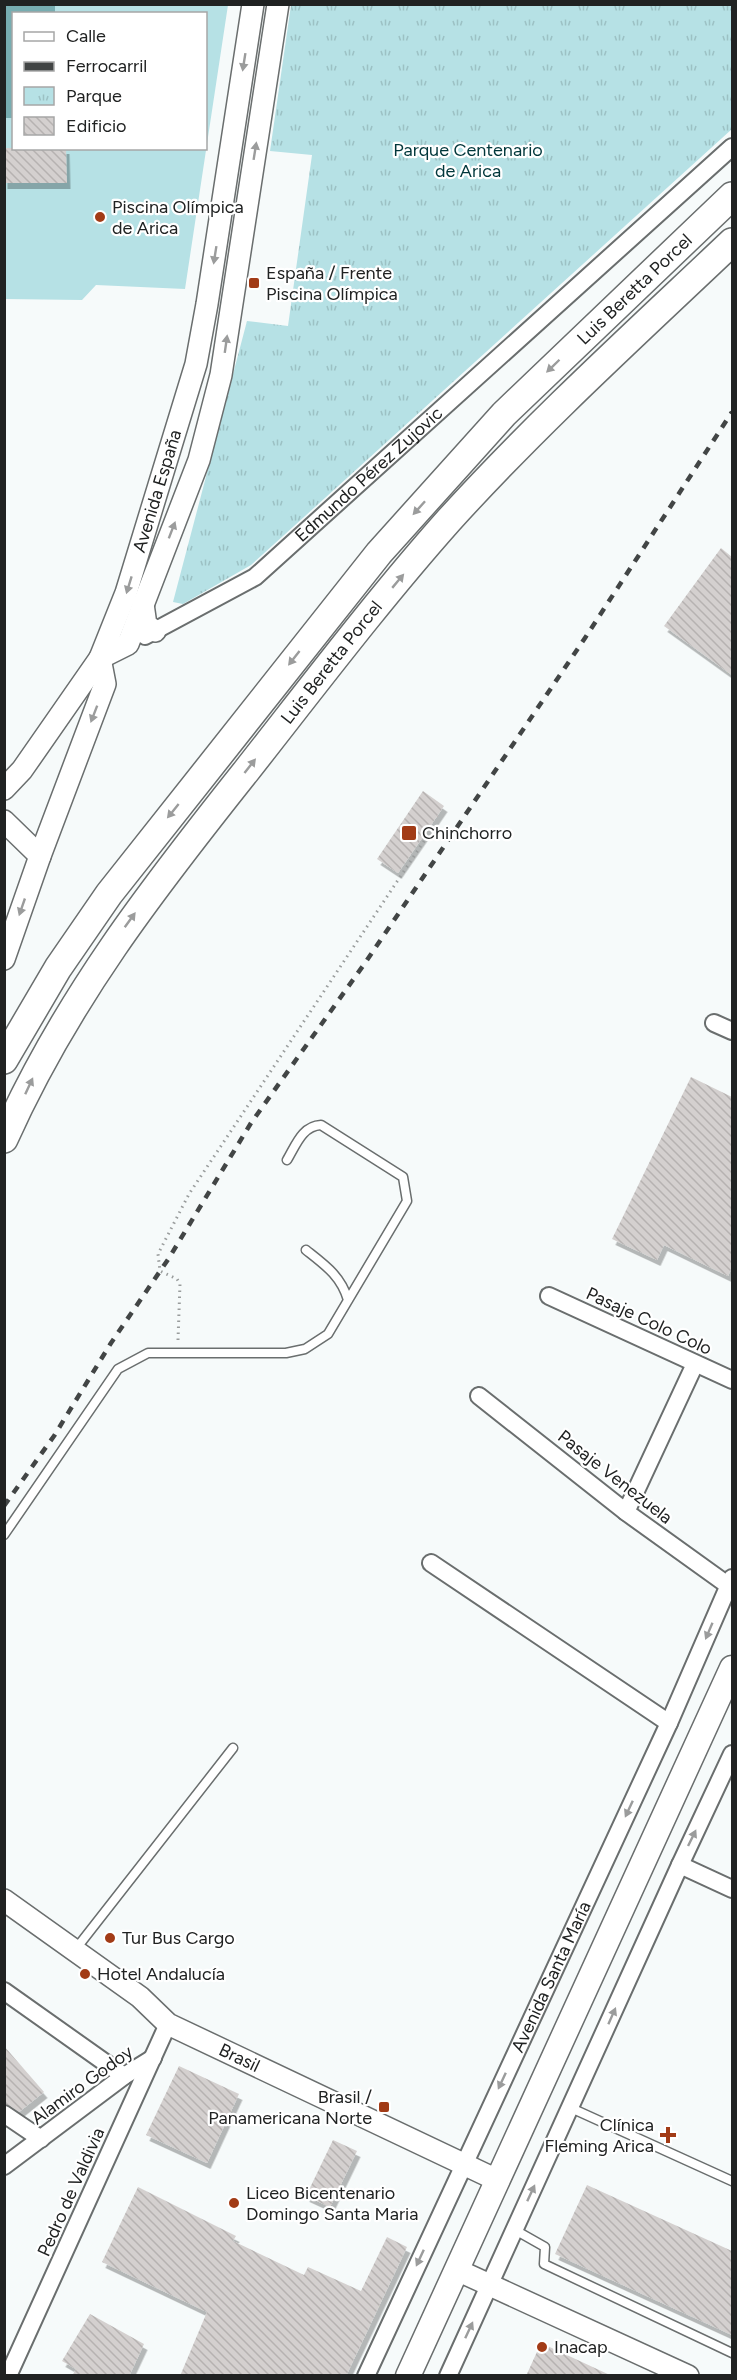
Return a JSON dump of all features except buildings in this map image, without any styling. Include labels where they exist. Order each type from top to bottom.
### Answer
[{"type":"main road","name":"Luis Beretta Porcel","points":[[4,1060],[58,968],[102,903],[359,576],[512,407],[732,196]]},
{"type":"main road","name":"Luis Beretta Porcel","points":[[4,1139],[51,1044],[115,942],[166,872],[366,620],[449,521],[540,424],[732,242]]},
{"type":"main road","name":"Avenida Santa María","points":[[408,2376],[732,1668]]},
{"type":"street","name":"Avenida España","points":[[4,959],[105,684],[100,658],[126,593],[196,364],[253,4]]},
{"type":"street","name":"Avenida España","points":[[128,644],[199,460],[221,375],[278,4]]},
{"type":"street","name":"Edmundo Pérez Zujovic","points":[[4,789],[22,770],[100,658],[255,577],[731,154]]},
{"type":"street","points":[[143,604],[146,625],[155,631]]},
{"type":"street","points":[[4,821],[40,856]]},
{"type":"street","points":[[714,1023],[732,1031]]},
{"type":"street","name":"Pasaje Colo Colo","points":[[549,1296],[732,1380]]},
{"type":"street","points":[[626,1512],[695,1364]]},
{"type":"street","name":"Pasaje Venezuela","points":[[479,1396],[626,1512],[730,1582]]},
{"type":"street","points":[[431,1563],[669,1724]]},
{"type":"street","name":"Avenida Santa María","points":[[366,2376],[669,1724],[730,1582]]},
{"type":"street","points":[[448,2376],[732,1755]]},
{"type":"street","points":[[680,1865],[732,1889]]},
{"type":"street","name":"Brasil","points":[[4,1900],[140,1997],[168,2024],[497,2181]]},
{"type":"street","points":[[4,1991],[124,2076]]},
{"type":"street","name":"Pedro de Valdivia","points":[[9,2376],[168,2024]]},
{"type":"street","name":"Alamiro Godoy","points":[[4,2166],[124,2076],[153,2058]]},
{"type":"street","points":[[4,2114],[41,2139]]},
{"type":"street","points":[[457,2270],[688,2376]]},
{"type":"lane","points":[[4,1535],[118,1369],[148,1353],[286,1353],[305,1349],[328,1334],[407,1201],[403,1177],[321,1125],[311,1126],[302,1134],[287,1160]]},
{"type":"lane","points":[[306,1250],[331,1270],[343,1285],[348,1300]]},
{"type":"lane","points":[[75,1950],[233,1748]]},
{"type":"lane","points":[[571,2108],[732,2181]]},
{"type":"lane","points":[[515,2230],[545,2247],[544,2264],[732,2353]]},
{"type":"path","points":[[177,1353],[180,1284],[177,1279],[160,1271],[158,1254],[189,1194],[234,1124],[424,841]]},
{"type":"green space","name":"Piscina Olímpica de Arica","points":[[5,5],[228,5],[207,144],[207,12],[12,12],[12,150],[206,150],[185,289],[96,285],[82,300],[5,299]]},
{"type":"green space","name":"Parque Centenario de Arica","points":[[291,5],[732,5],[732,129],[251,565],[183,604],[173,602],[247,321],[288,326],[312,155],[270,151]]},
{"type":"shaded area","points":[[4,5],[55,5],[55,12],[12,12],[12,118],[5,118]]},
{"type":"railway","points":[[4,1506],[54,1436],[111,1343],[169,1258],[251,1123],[365,963],[585,638],[732,412]]},
{"type":"place","name":"Piscina Olímpica de Arica","points":[[100,217]]},
{"type":"place","name":"España / Frente Piscina Olímpica","points":[[254,283]]},
{"type":"place","name":"Chinchorro","points":[[409,833]]},
{"type":"place","name":"Tur Bus Cargo","points":[[110,1938]]},
{"type":"place","name":"Hotel Andalucía","points":[[85,1974]]},
{"type":"place","name":"Brasil / Panamericana Norte","points":[[384,2107]]},
{"type":"place","name":"Clínica Fleming Arica","points":[[668,2135]]},
{"type":"place","name":"Liceo Bicentenario Domingo Santa Maria","points":[[234,2203]]},
{"type":"place","name":"Inacap","points":[[542,2347]]}]
